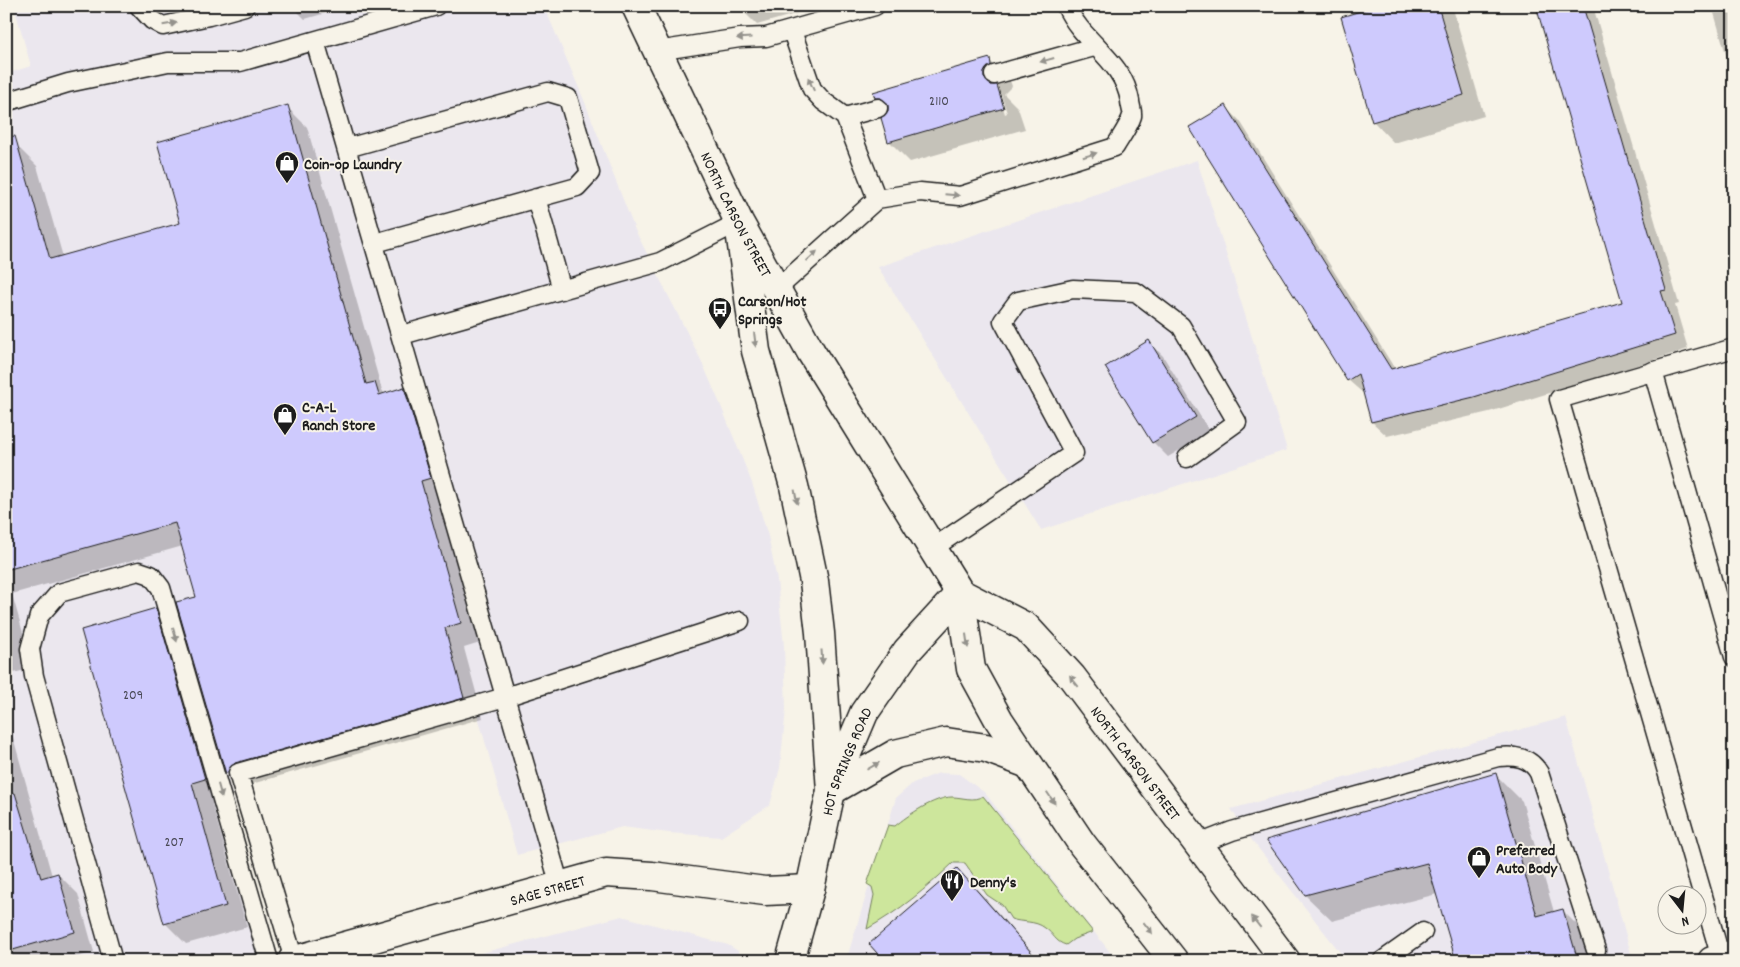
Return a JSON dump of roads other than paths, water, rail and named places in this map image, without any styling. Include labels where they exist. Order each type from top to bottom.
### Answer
[{"type":"main road","name":"NORTH CARSON STREET","points":[[636,6],[740,222],[811,352],[960,593],[971,668],[999,720],[1082,844],[1174,961]]},
{"type":"main road","points":[[740,222],[756,351],[794,486],[814,581],[820,633],[831,791],[895,754],[946,742],[986,748],[1028,764]]},
{"type":"main road","name":"NORTH CARSON STREET","points":[[960,593],[1026,627],[1072,677],[1196,845],[1286,961]]},
{"type":"main road","name":"HOT SPRINGS ROAD","points":[[790,961],[810,889],[831,791],[864,713],[907,651],[960,593]]},
{"type":"main road","name":"SAGE STREET","points":[[293,960],[606,873],[652,876],[765,891],[810,889]]},
{"type":"lane","points":[[139,6],[152,20],[163,26],[204,11],[245,6]]},
{"type":"lane","points":[[6,102],[68,83],[168,62],[240,62],[436,6]]},
{"type":"lane","points":[[657,51],[740,38],[766,37],[875,6]]},
{"type":"lane","points":[[777,290],[877,199],[920,192],[960,196],[1115,147],[1132,116],[1127,84],[1111,61],[1094,47],[1074,23],[1066,6]]},
{"type":"lane","points":[[792,31],[812,89],[823,101],[845,117],[877,199]]},
{"type":"lane","points":[[315,41],[402,335],[560,886]]},
{"type":"lane","points":[[994,75],[1094,47]]},
{"type":"lane","points":[[346,148],[548,92],[568,98],[590,173],[577,187],[375,243]]},
{"type":"lane","points":[[845,117],[878,108]]},
{"type":"lane","points":[[536,198],[562,290]]},
{"type":"lane","points":[[402,335],[660,262],[740,222]]},
{"type":"lane","points":[[933,548],[1074,453],[1004,321],[1018,301],[1072,289],[1136,292],[1181,326],[1237,422],[1187,458]]},
{"type":"lane","points":[[1722,958],[1559,399],[1734,348]]},
{"type":"lane","points":[[1653,371],[1734,657]]},
{"type":"lane","points":[[114,961],[34,676],[30,649],[39,616],[59,593],[139,570],[151,574],[161,588],[269,961]]},
{"type":"lane","points":[[293,960],[238,773],[506,697],[740,621]]},
{"type":"lane","points":[[1196,845],[1232,831],[1498,757],[1519,757],[1532,763],[1539,773],[1596,950]]},
{"type":"lane","points":[[1382,961],[1423,932]]},
{"type":"place","name":"Coin-op Laundry","points":[[287,184]]},
{"type":"place","name":"Carson/Hot Springs","points":[[720,330]]},
{"type":"place","name":"C-A-L Ranch Store","points":[[285,436]]},
{"type":"place","name":"Preferred Auto Body","points":[[1479,879]]},
{"type":"place","name":"Denny's","points":[[952,902]]}]
